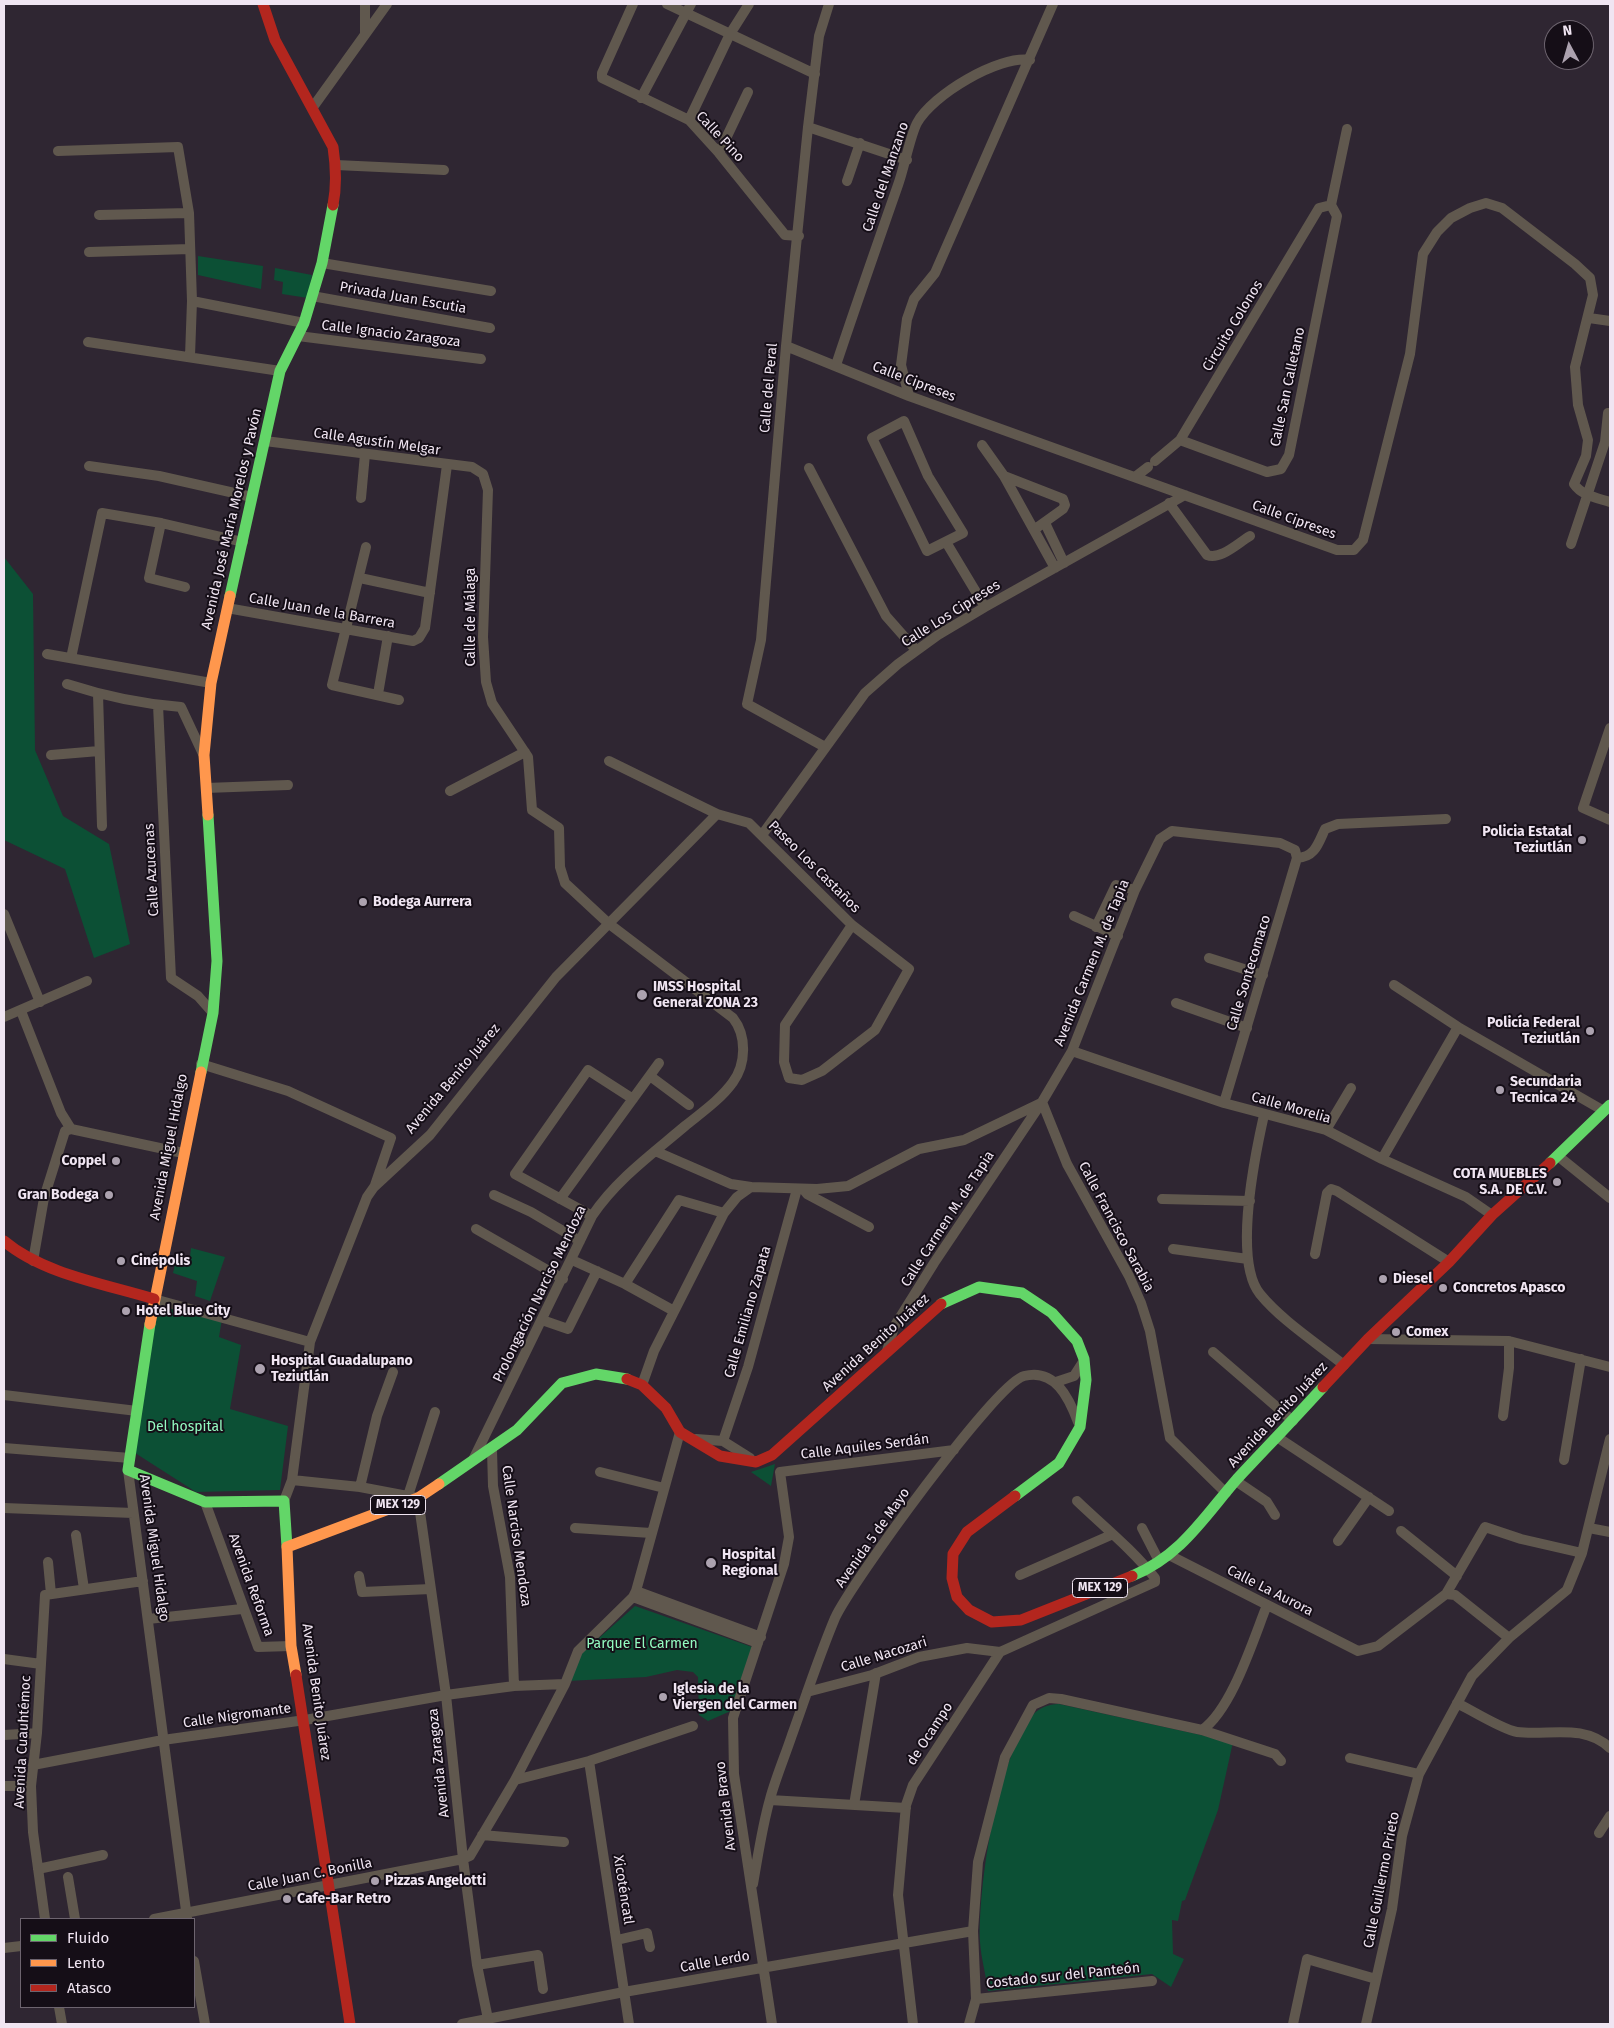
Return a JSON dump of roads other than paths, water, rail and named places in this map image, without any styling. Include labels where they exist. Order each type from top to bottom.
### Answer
[{"type":"main road","name":"Avenida José María Morelos y Pavón","points":[[200,1064],[213,1013],[217,961],[204,755],[211,683],[280,370],[304,323],[322,263],[336,191],[336,165],[333,147],[276,40],[263,4]]},
{"type":"main road","name":"Avenida Miguel Hidalgo","points":[[128,1470],[154,1299],[200,1064]]},
{"type":"main road","name":"Avenida Benito Juárez","points":[[756,1462],[772,1455],[885,1356],[939,1305],[979,1287],[1022,1292],[1052,1313],[1078,1341],[1084,1359],[1086,1380],[1080,1428],[1059,1463],[967,1532],[953,1554],[952,1578],[957,1597],[969,1610],[992,1622],[1021,1620],[1148,1569],[1164,1558],[1201,1525],[1236,1480],[1368,1339],[1449,1262],[1492,1215],[1558,1156],[1607,1108]]},
{"type":"main road","points":[[4,1241],[19,1254],[33,1261],[154,1299]]},
{"type":"main road","name":"MEX 129","points":[[287,1548],[410,1499],[470,1465],[492,1450],[517,1430],[562,1383],[596,1374],[618,1376],[642,1385],[666,1408],[680,1432],[720,1456],[756,1462]]},
{"type":"main road","points":[[128,1470],[199,1500],[284,1500]]},
{"type":"main road","name":"Avenida Benito Juárez","points":[[284,1500],[291,1646],[305,1720],[350,2024]]},
{"type":"street","points":[[365,4],[365,33]]},
{"type":"street","points":[[313,107],[387,4]]},
{"type":"street","name":"Calle Pino","points":[[634,4],[602,73],[602,78],[689,120],[719,153],[786,235],[799,236]]},
{"type":"street","points":[[668,4],[688,8],[730,34],[815,74]]},
{"type":"street","points":[[689,120],[730,34],[749,4]]},
{"type":"street","name":"Calle del Peral","points":[[825,747],[747,704],[761,640],[786,346],[799,236],[808,127],[819,36],[829,4]]},
{"type":"street","points":[[908,396],[901,365],[907,319],[914,299],[935,273],[1053,4]]},
{"type":"street","points":[[641,98],[688,8]]},
{"type":"street","name":"Calle del Manzano","points":[[836,365],[907,160],[917,123],[936,101],[977,74],[1020,59],[1030,60]]},
{"type":"street","points":[[719,153],[748,92]]},
{"type":"street","points":[[808,127],[907,160]]},
{"type":"street","points":[[1331,205],[1347,129]]},
{"type":"street","points":[[847,181],[860,143]]},
{"type":"street","points":[[58,151],[178,147],[189,213],[192,301],[190,356]]},
{"type":"street","points":[[336,165],[444,170]]},
{"type":"street","name":"Calle Cipreses","points":[[786,346],[908,396],[1337,550],[1354,550],[1364,540],[1410,354],[1423,254],[1437,232],[1452,218],[1470,208],[1486,203],[1502,208],[1575,264],[1590,278],[1594,295],[1575,367],[1578,405],[1588,440],[1586,456],[1574,484],[1578,490],[1589,495]]},
{"type":"street","name":"Circuito Colonos","points":[[1135,477],[1180,440],[1319,208],[1331,205]]},
{"type":"street","name":"Calle San Calletano","points":[[1180,440],[1267,472],[1281,469],[1289,455],[1337,216],[1331,205]]},
{"type":"street","points":[[99,215],[189,213]]},
{"type":"street","points":[[89,252],[190,249]]},
{"type":"street","points":[[322,263],[491,291]]},
{"type":"street","name":"Privada Juan Escutia","points":[[312,296],[490,328]]},
{"type":"street","points":[[192,301],[304,323]]},
{"type":"street","points":[[1589,318],[1610,322]]},
{"type":"street","name":"Calle Ignacio Zaragoza","points":[[298,336],[481,359]]},
{"type":"street","points":[[88,342],[280,370]]},
{"type":"street","points":[[1571,544],[1608,442],[1608,413]]},
{"type":"street","points":[[904,421],[928,476],[963,533],[946,542],[927,551],[872,438],[904,421]]},
{"type":"street","name":"Calle Agustín Melgar","points":[[265,441],[472,467],[483,474]]},
{"type":"street","points":[[982,445],[1004,476],[1059,565]]},
{"type":"street","points":[[361,498],[364,454]]},
{"type":"street","points":[[360,578],[430,593],[447,465]]},
{"type":"street","points":[[89,466],[159,476],[252,497]]},
{"type":"street","points":[[810,468],[886,616],[916,650]]},
{"type":"street","name":"Calle de Málaga","points":[[483,474],[488,490],[483,637],[486,682],[492,703],[525,752],[529,762],[532,810],[559,828],[560,867],[565,883],[608,922]]},
{"type":"street","points":[[1004,476],[1063,499],[1065,505],[1063,509],[1035,529]]},
{"type":"street","name":"Calle Los Cipreses","points":[[762,835],[865,693],[916,650],[985,607],[1185,494]]},
{"type":"street","points":[[1589,495],[1610,502]]},
{"type":"street","points":[[1169,503],[1207,555],[1212,557],[1221,554],[1250,536]]},
{"type":"street","points":[[71,658],[102,513],[161,523],[242,542]]},
{"type":"street","points":[[161,523],[149,578],[185,586]]},
{"type":"street","points":[[1045,523],[1059,565]]},
{"type":"street","points":[[946,542],[985,607]]},
{"type":"street","points":[[366,547],[348,630],[345,633],[332,686],[378,694],[399,700]]},
{"type":"street","name":"Calle Juan de la Barrera","points":[[227,608],[413,641],[419,638],[425,628],[430,593]]},
{"type":"street","points":[[378,694],[388,636]]},
{"type":"street","points":[[47,654],[211,683]]},
{"type":"street","points":[[67,684],[98,694],[158,705],[181,707],[204,755]]},
{"type":"street","points":[[98,694],[102,826]]},
{"type":"street","name":"Calle Azucenas","points":[[158,705],[171,978],[198,996],[213,1013]]},
{"type":"street","points":[[1610,728],[1583,808],[1610,820]]},
{"type":"street","points":[[51,755],[100,751]]},
{"type":"street","points":[[450,791],[525,752]]},
{"type":"street","name":"Paseo Los Castaños","points":[[610,761],[717,814],[749,823],[852,925],[909,969],[875,1030],[822,1071],[802,1080],[789,1078],[784,1062],[784,1026],[852,925]]},
{"type":"street","points":[[206,788],[288,785]]},
{"type":"street","name":"Avenida Benito Juárez","points":[[284,1500],[292,1480],[310,1342],[363,1206],[374,1187],[430,1135],[556,977],[608,922],[717,814]]},
{"type":"street","points":[[1296,854],[1307,858],[1315,852],[1325,829],[1338,824],[1446,819]]},
{"type":"street","name":"Avenida Carmen M. de Tapia","points":[[1042,1102],[1072,1051],[1135,890],[1160,839],[1172,831],[1280,843],[1296,854]]},
{"type":"street","name":"Calle Sontecomaco","points":[[1224,1103],[1263,976],[1296,854]]},
{"type":"street","points":[[1096,927],[1116,885],[1135,890]]},
{"type":"street","points":[[4,914],[40,1002]]},
{"type":"street","points":[[1074,916],[1118,936]]},
{"type":"street","name":"Prolongación Narciso Mendoza","points":[[470,1465],[592,1216],[606,1195],[655,1151],[706,1110],[733,1082],[741,1066],[743,1039],[733,1018],[608,922]]},
{"type":"street","points":[[1209,958],[1263,976]]},
{"type":"street","points":[[4,1017],[86,981]]},
{"type":"street","points":[[1394,985],[1458,1027],[1607,1108]]},
{"type":"street","points":[[1176,1003],[1247,1028]]},
{"type":"street","points":[[20,1011],[61,1113],[71,1128],[183,1153]]},
{"type":"street","points":[[1382,1159],[1458,1027]]},
{"type":"street","name":"Calle Morelia","points":[[1072,1051],[1224,1103],[1326,1130],[1382,1159],[1466,1197],[1492,1215]]},
{"type":"street","points":[[560,1199],[659,1063]]},
{"type":"street","points":[[200,1064],[288,1091],[391,1138],[374,1187]]},
{"type":"street","points":[[592,1216],[515,1174],[588,1070],[633,1099]]},
{"type":"street","points":[[650,1076],[689,1105]]},
{"type":"street","points":[[1326,1130],[1351,1088]]},
{"type":"street","points":[[655,1151],[731,1184],[751,1187],[800,1189],[848,1186],[919,1149],[964,1140],[1042,1102]]},
{"type":"street","name":"Calle Carmen M. de Tapia","points":[[885,1356],[894,1327],[1042,1102]]},
{"type":"street","name":"Calle Francisco Sarabia","points":[[1042,1102],[1067,1164],[1142,1303],[1150,1331],[1170,1438],[1226,1493]]},
{"type":"street","points":[[1264,1115],[1256,1149],[1250,1201],[1248,1259],[1251,1274],[1259,1293],[1344,1365]]},
{"type":"street","points":[[33,1261],[44,1198],[57,1152],[62,1136],[71,1128]]},
{"type":"street","points":[[1558,1156],[1610,1198]]},
{"type":"street","points":[[642,1385],[654,1351],[724,1213],[736,1197],[751,1187]]},
{"type":"street","points":[[800,1189],[869,1227]]},
{"type":"street","name":"Calle Emiliano Zapata","points":[[723,1441],[748,1367],[800,1189]]},
{"type":"street","points":[[1315,1254],[1327,1193],[1331,1190],[1337,1191],[1449,1262]]},
{"type":"street","points":[[494,1196],[531,1212],[580,1242]]},
{"type":"street","points":[[1162,1199],[1250,1201]]},
{"type":"street","points":[[625,1284],[679,1200],[724,1213]]},
{"type":"street","points":[[476,1229],[563,1278]]},
{"type":"street","points":[[1173,1249],[1248,1259]]},
{"type":"street","points":[[572,1260],[625,1284],[674,1310]]},
{"type":"street","points":[[542,1320],[568,1329],[597,1271]]},
{"type":"street","points":[[154,1299],[310,1342]]},
{"type":"street","points":[[1368,1339],[1509,1341],[1610,1367]]},
{"type":"street","points":[[1503,1416],[1509,1368],[1509,1341]]},
{"type":"street","points":[[1213,1352],[1292,1421]]},
{"type":"street","points":[[1080,1428],[1070,1400],[1056,1382],[1074,1376],[1084,1359]]},
{"type":"street","points":[[1564,1460],[1581,1359]]},
{"type":"street","points":[[360,1486],[377,1416],[393,1372]]},
{"type":"street","name":"Avenida 5 de Mayo","points":[[751,1893],[770,1798],[836,1616],[863,1570],[954,1450],[1015,1379],[1033,1375],[1046,1376],[1056,1382]]},
{"type":"street","points":[[4,1395],[137,1411]]},
{"type":"street","points":[[292,1480],[360,1486],[410,1499],[435,1412]]},
{"type":"street","points":[[467,1858],[515,1780],[565,1684],[578,1651],[635,1594],[680,1432]]},
{"type":"street","points":[[1277,1437],[1389,1511]]},
{"type":"street","points":[[690,1438],[723,1441],[756,1462]]},
{"type":"street","name":"Calle Guillermo Prieto","points":[[1366,2024],[1369,2019],[1392,1910],[1402,1836],[1419,1774],[1472,1676],[1509,1638],[1568,1590],[1582,1553],[1607,1473],[1610,1439]]},
{"type":"street","points":[[4,1448],[130,1458]]},
{"type":"street","name":"Calle Narciso Mendoza","points":[[492,1450],[493,1486],[504,1534],[510,1577],[514,1686]]},
{"type":"street","name":"Calle Aquiles Serdán","points":[[780,1472],[954,1450]]},
{"type":"street","name":"Avenida Miguel Hidalgo","points":[[128,1470],[186,1916]]},
{"type":"street","points":[[600,1472],[664,1488]]},
{"type":"street","name":"Avenida Bravo","points":[[772,2024],[734,1774],[733,1718],[784,1564],[790,1537],[780,1472]]},
{"type":"street","points":[[1236,1480],[1267,1502],[1275,1515]]},
{"type":"street","points":[[1338,1541],[1369,1497]]},
{"type":"street","name":"Avenida Zaragoza","points":[[410,1499],[431,1589],[467,1858],[477,1965],[488,2021]]},
{"type":"street","name":"Avenida Reforma","points":[[199,1500],[258,1647],[291,1646]]},
{"type":"street","points":[[1000,1652],[1155,1582],[1155,1578],[1131,1551],[1111,1535],[1077,1500]]},
{"type":"street","points":[[4,1504],[133,1510]]},
{"type":"street","points":[[4,1508],[133,1510]]},
{"type":"street","points":[[1446,1594],[1485,1527],[1521,1539],[1582,1553]]},
{"type":"street","points":[[575,1528],[651,1533]]},
{"type":"street","points":[[1142,1528],[1164,1558]]},
{"type":"street","points":[[1589,1528],[1610,1532]]},
{"type":"street","points":[[1401,1531],[1457,1576]]},
{"type":"street","points":[[76,1535],[84,1589]]},
{"type":"street","points":[[1020,1576],[1111,1535]]},
{"type":"street","name":"Calle La Aurora","points":[[1164,1558],[1267,1605],[1358,1651],[1378,1646],[1446,1594]]},
{"type":"street","name":"Avenida Cuauhtémoc","points":[[45,1918],[38,1869],[31,1786],[48,1594],[48,1562]]},
{"type":"street","points":[[359,1576],[362,1592],[431,1589]]},
{"type":"street","points":[[48,1594],[143,1581]]},
{"type":"street","points":[[635,1594],[759,1640]]},
{"type":"street","points":[[1446,1594],[1455,1594],[1509,1638]]},
{"type":"street","points":[[1202,1730],[1213,1722],[1231,1692],[1267,1605]]},
{"type":"street","points":[[148,1619],[242,1608]]},
{"type":"street","name":"Calle Nacozari","points":[[807,1692],[874,1674],[919,1657],[967,1648],[1000,1652]]},
{"type":"street","name":"de Ocampo","points":[[913,2024],[898,1895],[906,1807],[913,1785],[1000,1652]]},
{"type":"street","points":[[4,1659],[41,1664]]},
{"type":"street","points":[[852,1803],[874,1674]]},
{"type":"street","name":"Calle Nigromante","points":[[33,1765],[163,1740],[305,1720],[446,1695],[514,1686],[565,1684]]},
{"type":"street","points":[[969,2024],[976,1999],[973,1931],[978,1862],[1005,1757],[1033,1706],[1041,1700],[1061,1699],[1202,1730],[1275,1754],[1281,1761]]},
{"type":"street","points":[[1457,1703],[1515,1732],[1580,1732],[1604,1742],[1610,1748]]},
{"type":"street","points":[[515,1780],[589,1760],[693,1726]]},
{"type":"street","points":[[4,1734],[37,1733]]},
{"type":"street","points":[[1350,1758],[1419,1774]]},
{"type":"street","name":"Xicoténcatl","points":[[589,1760],[629,2024]]},
{"type":"street","points":[[4,1786],[31,1786]]},
{"type":"street","points":[[770,1798],[906,1807]]},
{"type":"street","points":[[1599,1833],[1610,1816]]},
{"type":"street","points":[[482,1836],[564,1842]]},
{"type":"street","points":[[38,1869],[103,1855]]},
{"type":"street","name":"Calle Juan C. Bonilla","points":[[165,1918],[186,1916],[467,1858]]},
{"type":"street","points":[[68,1877],[75,1918]]},
{"type":"street","name":"Calle Lerdo","points":[[462,2024],[488,2021],[624,1992],[973,1931]]},
{"type":"street","points":[[616,1940],[647,1933],[650,1947]]},
{"type":"street","points":[[4,1948],[20,1946]]},
{"type":"street","points":[[477,1965],[538,1956],[543,1989]]},
{"type":"street","points":[[1293,2024],[1307,1959],[1376,1979]]},
{"type":"street","points":[[195,1966],[205,2024]]},
{"type":"street","name":"Costado sur del Panteón","points":[[976,1999],[1152,1981]]},
{"type":"street","points":[[59,2008],[62,2024]]},
{"type":"place","name":"Policia Estatal Teziutlán","points":[[1582,840]]},
{"type":"place","name":"Bodega Aurrera","points":[[363,902]]},
{"type":"place","name":"IMSS Hospital General ZONA 23","points":[[642,995]]},
{"type":"place","name":"Policía Federal Teziutlán","points":[[1590,1031]]},
{"type":"place","name":"Secundaria Tecnica 24","points":[[1500,1090]]},
{"type":"place","name":"Coppel","points":[[116,1161]]},
{"type":"place","name":"COTA MUEBLES S.A. DE C.V.","points":[[1557,1182]]},
{"type":"place","name":"Gran Bodega","points":[[109,1195]]},
{"type":"place","name":"Cinépolis","points":[[121,1261]]},
{"type":"place","name":"Diesel","points":[[1383,1279]]},
{"type":"place","name":"Concretos Apasco","points":[[1443,1288]]},
{"type":"place","name":"Hotel Blue City","points":[[126,1311]]},
{"type":"place","name":"Comex","points":[[1396,1332]]},
{"type":"place","name":"Hospital Guadalupano Teziutlán","points":[[260,1369]]},
{"type":"place","name":"Hospital Regional","points":[[711,1563]]},
{"type":"place","name":"Iglesia de la Viergen del Carmen","points":[[663,1697]]},
{"type":"place","name":"Pizzas Angelotti","points":[[375,1881]]},
{"type":"place","name":"Cafe-Bar Retro","points":[[287,1899]]},
{"type":"park label","name":"Del hospital","points":[[185,1427]]},
{"type":"park label","name":"Parque El Carmen","points":[[642,1644]]}]
